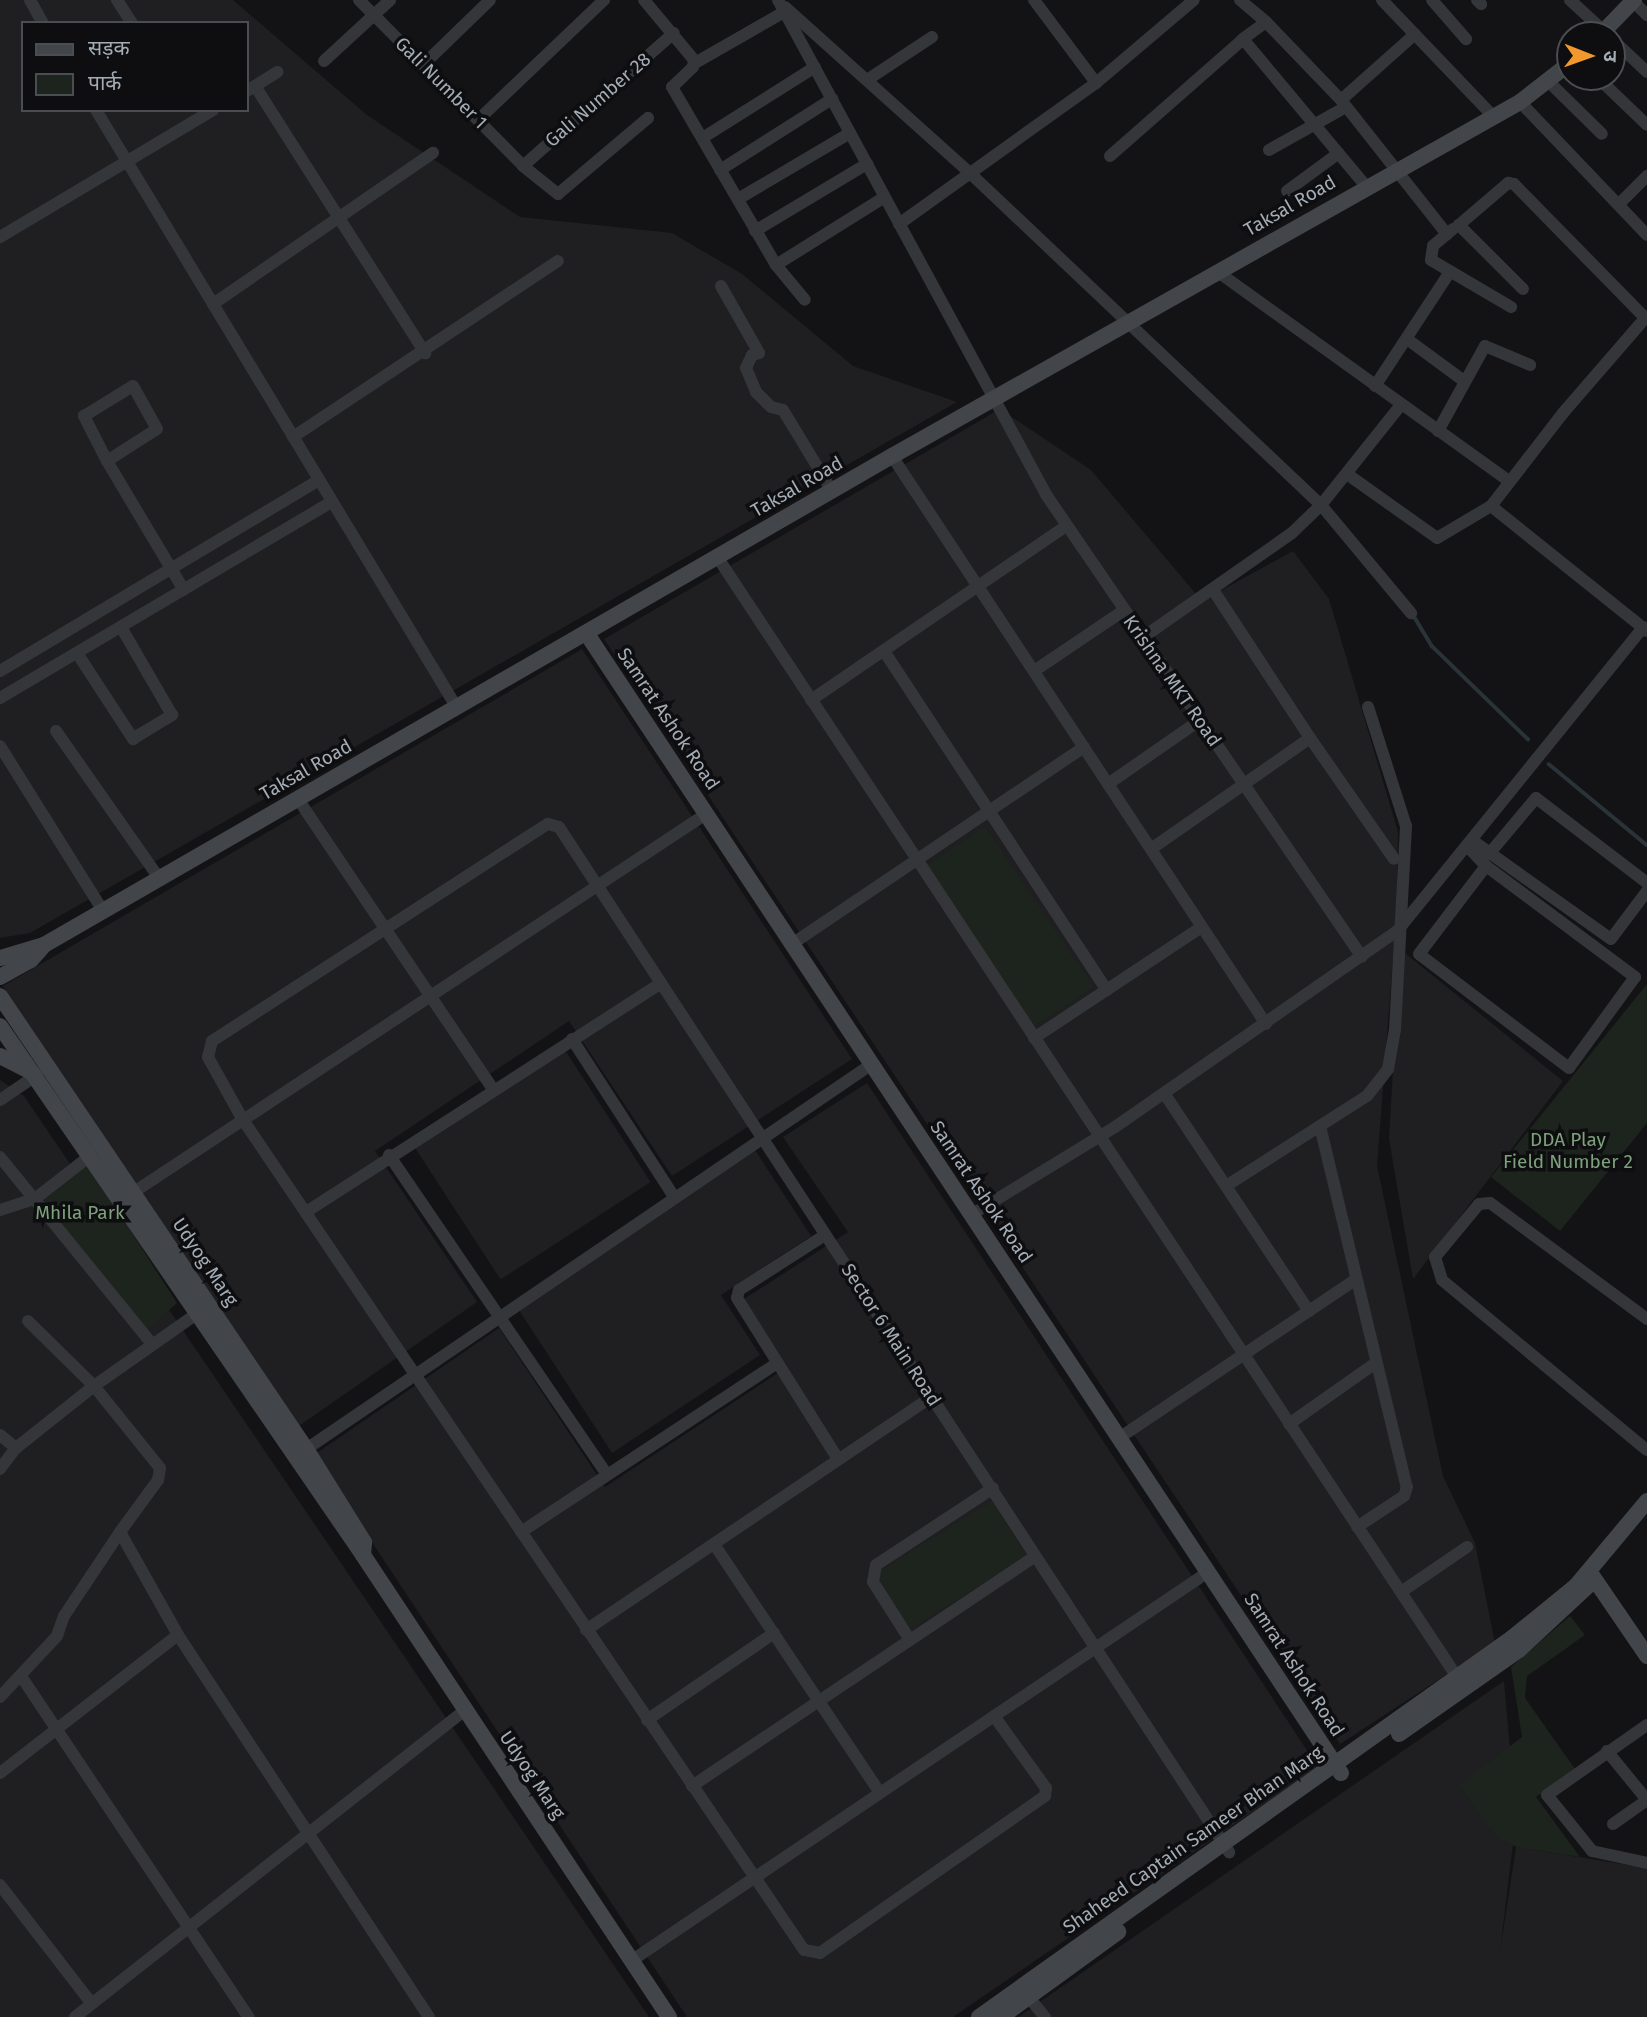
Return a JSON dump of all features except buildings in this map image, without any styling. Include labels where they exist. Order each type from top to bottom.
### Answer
[{"type":"street","points":[[30,0],[42,21]]},
{"type":"street","points":[[117,0],[131,21]]},
{"type":"street","name":"Gali Number 1","points":[[359,0],[523,166],[562,194],[648,118]]},
{"type":"street","points":[[324,61],[390,0]]},
{"type":"street","points":[[423,65],[490,0]]},
{"type":"street","points":[[478,120],[604,0]]},
{"type":"street","points":[[645,0],[674,33],[695,63]]},
{"type":"street","points":[[1034,0],[1096,83]]},
{"type":"street","points":[[899,223],[972,175],[1096,83],[1194,0]]},
{"type":"street","points":[[1240,0],[1266,22],[1343,103],[1447,234]]},
{"type":"street","points":[[1382,0],[1492,116]]},
{"type":"street","points":[[1432,0],[1466,39]]},
{"type":"street","points":[[1570,0],[1592,21]]},
{"type":"street","points":[[1617,21],[1633,1],[1647,15]]},
{"type":"street","points":[[805,300],[776,265],[720,170],[704,137],[672,87],[695,63],[780,4],[972,175],[1321,505],[1410,614]]},
{"type":"street","name":"Krishna MKT Road","points":[[780,4],[993,398],[1066,526],[1362,957]]},
{"type":"street","points":[[1110,156],[1266,22]]},
{"type":"street","name":"Gali Number 28","points":[[523,166],[674,33]]},
{"type":"street","points":[[1269,150],[1315,125],[1343,103],[1415,34]]},
{"type":"street","points":[[867,80],[932,37]]},
{"type":"street","points":[[1243,39],[1366,186]]},
{"type":"street","points":[[1626,53],[1647,72]]},
{"type":"street","points":[[704,137],[815,67]]},
{"type":"street","points":[[278,72],[251,88],[339,217],[425,353]]},
{"type":"street","name":"Taksal Road","points":[[0,977],[31,960],[44,945],[159,878],[1125,322],[1520,102],[1556,76]]},
{"type":"street","points":[[1549,82],[1602,134]]},
{"type":"street","points":[[1612,91],[1647,125]]},
{"type":"street","points":[[720,170],[832,99]]},
{"type":"street","points":[[1520,102],[1647,235]]},
{"type":"street","points":[[97,112],[457,708]]},
{"type":"street","points":[[0,237],[128,163],[193,115]]},
{"type":"street","points":[[738,199],[850,133]]},
{"type":"street","points":[[213,304],[433,153]]},
{"type":"street","points":[[1287,191],[1339,153]]},
{"type":"street","points":[[755,231],[867,164]]},
{"type":"street","points":[[1619,204],[1647,176]]},
{"type":"street","points":[[1347,474],[1437,538],[1491,506],[1508,481],[1646,317],[1514,184],[1505,184],[1433,246],[1429,256],[1450,272],[1511,307]]},
{"type":"street","points":[[776,265],[885,197]]},
{"type":"street","points":[[1459,225],[1523,289]]},
{"type":"street","points":[[293,437],[425,353],[558,261]]},
{"type":"street","points":[[1218,272],[1400,406],[1508,481]]},
{"type":"street","points":[[1375,386],[1450,272]]},
{"type":"street","points":[[721,286],[759,353],[752,355],[746,368],[756,392],[771,407],[783,410],[832,491]]},
{"type":"street","points":[[1407,339],[1464,381]]},
{"type":"street","points":[[1437,431],[1486,345],[1530,365]]},
{"type":"street","points":[[107,461],[157,429],[133,386],[84,416],[107,461],[184,590]]},
{"type":"street","points":[[1142,638],[1292,533],[1321,505],[1400,406]]},
{"type":"street","points":[[892,456],[1266,1024]]},
{"type":"street","points":[[0,671],[319,480]]},
{"type":"street","points":[[0,698],[332,502]]},
{"type":"street","points":[[971,1215],[1100,1137],[1398,930],[1645,629],[1491,506]]},
{"type":"street","points":[[811,700],[979,588],[1066,526]]},
{"type":"street","points":[[718,558],[1461,1684]]},
{"type":"street","points":[[1213,590],[1310,738],[1394,859]]},
{"type":"street","points":[[1034,671],[1123,611]]},
{"type":"street","points":[[77,653],[133,739],[172,715],[121,626]]},
{"type":"street","name":"Samrat Ashok Road","points":[[587,634],[1339,1770]]},
{"type":"street","points":[[884,650],[1107,989]]},
{"type":"street","points":[[1226,1186],[1367,1096],[1388,1069],[1395,1030],[1398,930],[1406,826],[1368,707]]},
{"type":"street","points":[[1108,784],[1200,720]]},
{"type":"street","points":[[56,732],[159,878]]},
{"type":"street","points":[[1151,849],[1310,738]]},
{"type":"street","points":[[0,746],[103,911]]},
{"type":"street","points":[[792,944],[1084,747]]},
{"type":"street","points":[[1470,844],[1488,860],[1635,977],[1569,1068],[1419,954],[1488,860],[1536,798],[1647,883]]},
{"type":"street","points":[[298,799],[493,1089]]},
{"type":"street","points":[[134,1192],[706,814]]},
{"type":"street","name":"Sector 6 Main Road","points":[[386,930],[548,824],[559,827],[1226,1848]]},
{"type":"street","points":[[1488,860],[1611,939],[1647,891]]},
{"type":"street","points":[[1034,1038],[1202,927]]},
{"type":"street","points":[[386,930],[212,1041],[208,1058],[243,1120],[804,1950],[820,1953],[1045,1796],[1046,1788],[994,1716]]},
{"type":"street","name":"Taksal Road","points":[[0,958],[24,947],[44,945]]},
{"type":"street","points":[[0,952],[24,947]]},
{"type":"street","points":[[306,1212],[389,1155],[661,983]]},
{"type":"street","name":"Udyog Marg","points":[[0,996],[134,1192],[464,1711],[669,2017]]},
{"type":"street","name":"Udyog Marg","points":[[0,1026],[37,1075],[198,1313],[300,1453]]},
{"type":"street","points":[[572,1039],[675,1198]]},
{"type":"street","points":[[0,1056],[37,1075],[0,1100]]},
{"type":"street","points":[[300,1453],[872,1064]]},
{"type":"street","points":[[1164,1093],[1309,1311]]},
{"type":"street","points":[[1320,1126],[1406,1491],[1357,1527]]},
{"type":"street","points":[[0,1210],[36,1198],[91,1155]]},
{"type":"street","points":[[389,1155],[607,1474]]},
{"type":"street","points":[[0,1157],[153,1345]]},
{"type":"street","points":[[1647,1319],[1490,1203],[1479,1204],[1435,1257],[1442,1280],[1647,1450]]},
{"type":"street","points":[[825,1235],[737,1294],[737,1303],[838,1460]]},
{"type":"street","points":[[1119,1438],[1355,1280]]},
{"type":"street","points":[[0,1469],[16,1448],[94,1386],[198,1313]]},
{"type":"street","points":[[0,1697],[57,1636],[63,1617],[158,1480],[160,1468],[94,1386],[28,1321]]},
{"type":"street","points":[[521,1532],[777,1363]]},
{"type":"street","points":[[1289,1424],[1374,1363]]},
{"type":"street","points":[[586,1630],[931,1397]]},
{"type":"street","points":[[0,1435],[16,1448]]},
{"type":"street","points":[[910,1640],[873,1583],[876,1565],[993,1488]]},
{"type":"street","name":"Shaheed Captain Sameer Bhan Marg","points":[[1592,1575],[1647,1501]]},
{"type":"street","name":"Shaheed Captain Sameer Bhan Marg","points":[[979,2017],[1024,1992],[1461,1684],[1519,1650],[1647,1518]]},
{"type":"street","points":[[120,1532],[178,1635],[429,2017]]},
{"type":"street","points":[[714,1544],[880,1793]]},
{"type":"street","points":[[1401,1592],[1467,1548]]},
{"type":"street","points":[[692,1786],[1035,1556]]},
{"type":"street","points":[[631,1961],[1208,1572]]},
{"type":"street","points":[[1592,1575],[1647,1656]]},
{"type":"street","points":[[647,1720],[774,1633]]},
{"type":"street","points":[[0,1773],[178,1635]]},
{"type":"street","points":[[21,1676],[248,2017]]},
{"type":"street","points":[[75,2017],[307,1831],[464,1711]]},
{"type":"street","points":[[1647,1725],[1547,1795],[1592,1851],[1647,1863]]},
{"type":"street","points":[[1607,1751],[1647,1800],[1613,1824]]},
{"type":"street","points":[[0,1885],[92,2004]]},
{"type":"street","points":[[1024,1992],[1045,2017]]},
{"type":"street","name":"Shaheed Captain Sameer Bhan Marg","points":[[1001,2017],[1024,1992]]},
{"type":"shaded area","points":[[0,0],[233,0],[367,115],[520,217],[672,233],[742,274],[853,366],[957,402],[30,933],[0,938]]},
{"type":"shaded area","points":[[1000,409],[1091,470],[1202,601],[1293,551],[1329,599],[1398,832],[1397,906],[1377,1166],[1443,1476],[1475,1543],[1495,1643],[1340,1744],[604,639]]},
{"type":"shaded area","points":[[582,649],[852,1059],[672,1176],[569,1021],[375,1151],[477,1302],[296,1428],[3,986]]},
{"type":"shaded area","points":[[1400,949],[1563,1081],[1413,1279],[1389,1139]]},
{"type":"shaded area","points":[[563,1047],[651,1182],[501,1280],[413,1144]]},
{"type":"shaded area","points":[[0,1080],[24,1096],[649,2017],[0,2017]]},
{"type":"shaded area","points":[[867,1083],[1318,1767],[953,2017],[687,2017],[314,1455],[499,1328],[605,1487],[787,1367],[744,1299],[848,1232],[783,1137]]},
{"type":"shaded area","points":[[755,1150],[811,1236],[721,1295],[760,1355],[612,1453],[517,1307]]},
{"type":"shaded area","points":[[1504,1681],[1516,1818],[1500,1952],[1516,1847],[1647,1868],[1647,2017],[1018,2017]]},
{"type":"green space","points":[[985,826],[1093,987],[1030,1029],[922,868]]},
{"type":"green space","name":"DDA Play Field Number 2","points":[[1647,984],[1647,1123],[1560,1231],[1491,1177]]},
{"type":"green space","name":"Mhila Park","points":[[87,1163],[177,1303],[143,1333],[31,1209]]},
{"type":"green space","points":[[992,1501],[1026,1556],[908,1630],[873,1575]]},
{"type":"green space","points":[[1570,1616],[1585,1635],[1527,1676],[1525,1698],[1575,1769],[1536,1797],[1580,1857],[1516,1847],[1496,1836],[1460,1785],[1522,1737],[1511,1667]]},
{"type":"waterway","points":[[1414,616],[1432,646],[1528,739]]},
{"type":"waterway","points":[[1549,764],[1647,845]]}]
